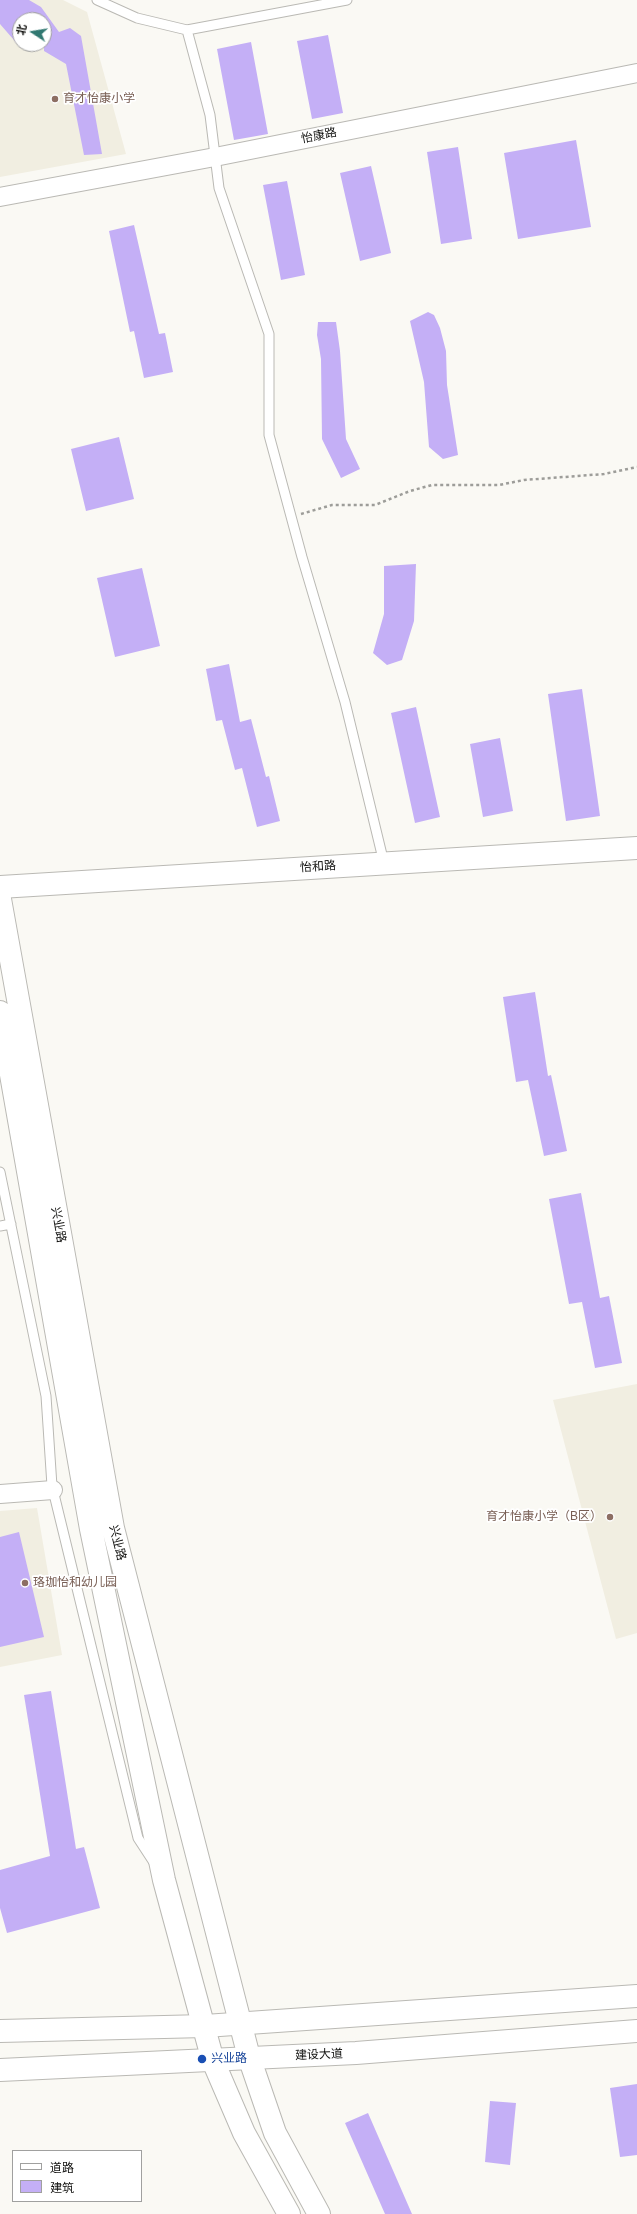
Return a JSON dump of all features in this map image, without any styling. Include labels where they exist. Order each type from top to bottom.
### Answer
[{"type":"main road","name":"怡和路","points":[[0,887],[637,848]]},
{"type":"main road","name":"兴业路","points":[[0,899],[113,1528],[249,2058],[275,2133],[319,2214]]},
{"type":"main road","name":"兴业路","points":[[0,1012],[91,1529],[164,1880],[205,2026],[213,2061],[244,2133],[289,2214]]},
{"type":"main road","points":[[0,2031],[205,2026],[637,1996]]},
{"type":"main road","name":"建设大道","points":[[0,2070],[356,2053],[637,2031]]},
{"type":"street","name":"怡康路","points":[[0,197],[215,157],[637,73]]},
{"type":"street","points":[[0,1494],[53,1490]]},
{"type":"lane","points":[[97,0],[137,18],[186,30],[347,0]]},
{"type":"lane","points":[[186,30],[210,115],[219,188],[268,334],[269,435],[291,517],[345,702],[384,863]]},
{"type":"lane","points":[[0,1172],[46,1396],[53,1490],[138,1838],[164,1880]]},
{"type":"lane","points":[[0,1226],[11,1224]]},
{"type":"path","points":[[291,517],[332,505],[375,505],[410,491],[432,485],[499,485],[524,480],[604,474],[637,467]]},
{"type":"shaded area","name":"育才怡康小学","points":[[0,0],[63,0],[87,12],[126,154],[0,177]]},
{"type":"shaded area","name":"育才怡康小学（B区）","points":[[637,1384],[637,1633],[616,1639],[553,1400]]},
{"type":"shaded area","name":"珞珈怡和幼儿园","points":[[37,1508],[62,1655],[0,1667],[0,1511]]},
{"type":"building","points":[[0,0],[29,0],[41,7],[45,12],[12,12],[12,38],[0,24]]},
{"type":"building","points":[[52,22],[59,32],[70,28],[81,36],[102,154],[84,155],[66,64],[46,52],[52,52]]},
{"type":"building","points":[[328,35],[343,113],[312,119],[297,41]]},
{"type":"building","points":[[251,42],[268,134],[234,140],[217,49]]},
{"type":"building","points":[[576,140],[591,227],[518,239],[504,153]]},
{"type":"building","points":[[458,147],[472,239],[441,244],[427,152]]},
{"type":"building","points":[[371,166],[391,253],[360,261],[340,173]]},
{"type":"building","points":[[287,181],[305,275],[281,280],[263,185]]},
{"type":"building","points":[[134,225],[159,334],[165,333],[173,372],[144,378],[134,331],[130,332],[109,231]]},
{"type":"building","points":[[428,312],[434,315],[440,328],[446,351],[447,385],[458,455],[443,459],[429,447],[424,382],[410,321]]},
{"type":"building","points":[[318,322],[336,322],[340,351],[346,439],[360,469],[341,478],[322,439],[321,359],[317,335]]},
{"type":"building","points":[[119,437],[134,499],[86,511],[71,449]]},
{"type":"building","points":[[416,564],[414,621],[402,660],[387,665],[373,653],[384,614],[384,566]]},
{"type":"building","points":[[142,568],[160,646],[115,657],[97,578]]},
{"type":"building","points":[[229,664],[240,722],[251,719],[266,777],[269,776],[280,821],[257,827],[242,768],[235,770],[222,720],[216,721],[206,669]]},
{"type":"building","points":[[582,689],[600,816],[566,821],[548,694]]},
{"type":"building","points":[[416,707],[440,817],[415,823],[391,713]]},
{"type":"building","points":[[500,738],[513,811],[483,817],[470,744]]},
{"type":"building","points":[[535,992],[548,1076],[551,1075],[567,1151],[544,1156],[528,1080],[516,1082],[503,997]]},
{"type":"building","points":[[581,1193],[600,1298],[609,1296],[622,1363],[595,1368],[582,1302],[569,1304],[549,1199]]},
{"type":"building","points":[[19,1532],[44,1637],[0,1647],[0,1537]]},
{"type":"building","points":[[51,1691],[76,1849],[84,1847],[100,1908],[7,1933],[0,1908],[0,1870],[50,1856],[24,1695]]},
{"type":"building","points":[[637,2084],[637,2155],[620,2157],[610,2088]]},
{"type":"building","points":[[490,2101],[516,2103],[510,2165],[485,2162]]},
{"type":"building","points":[[368,2113],[412,2214],[385,2214],[345,2123]]},
{"type":"place","name":"育才怡康小学","points":[[55,99]]},
{"type":"place","name":"育才怡康小学（B区）","points":[[610,1517]]},
{"type":"place","name":"珞珈怡和幼儿园","points":[[25,1583]]},
{"type":"place","name":"兴业路","points":[[202,2059]]}]
